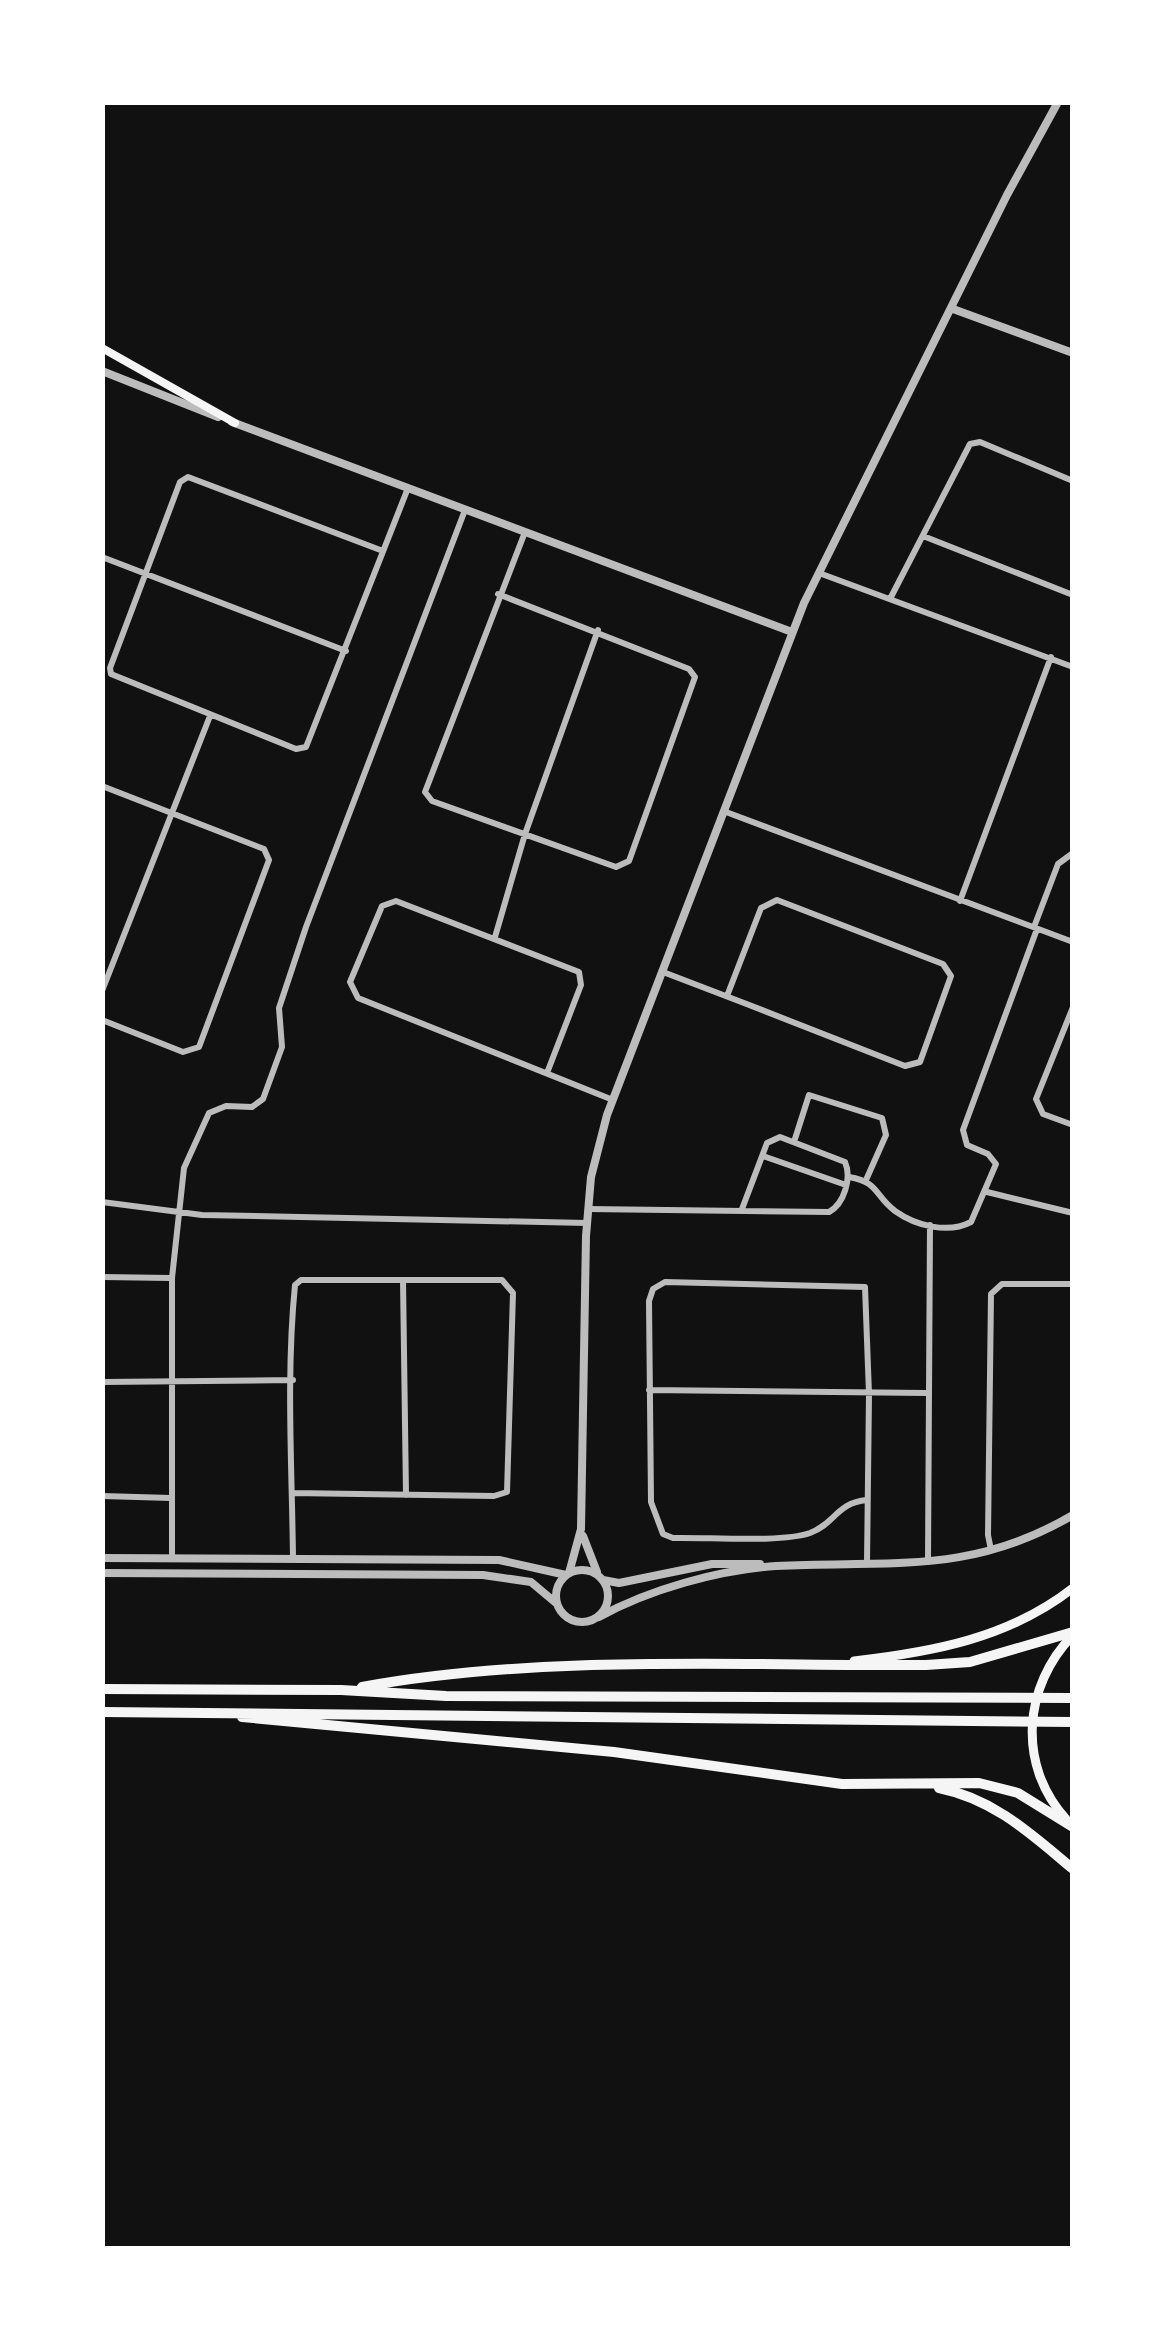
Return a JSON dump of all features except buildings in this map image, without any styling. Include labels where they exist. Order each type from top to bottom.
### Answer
[{"type":"highway","points":[[817,1664],[917,1654],[959,1644],[1018,1622],[1073,1588]]},
{"type":"highway","points":[[341,1690],[416,1677],[540,1670],[970,1662],[1073,1634]]},
{"type":"highway","points":[[1073,1634],[1047,1669],[1032,1722],[1040,1777],[1057,1810],[1073,1827]]},
{"type":"highway","points":[[102,1689],[341,1690],[446,1696],[1073,1698]]},
{"type":"highway","points":[[203,1711],[298,1725],[591,1749],[842,1784],[966,1783],[1005,1789],[1030,1799],[1073,1827]]},
{"type":"highway","points":[[102,1712],[1073,1723]]},
{"type":"highway","points":[[918,1785],[986,1803],[1016,1821],[1073,1870]]},
{"type":"main road","points":[[102,348],[235,423]]},
{"type":"street","points":[[599,1617],[608,1595],[589,1559],[581,1529],[587,1223],[591,1177],[613,1100],[792,632],[1058,102]]},
{"type":"street","points":[[1073,267],[1073,276]]},
{"type":"street","points":[[953,309],[1073,353]]},
{"type":"street","points":[[103,376],[792,632]]},
{"type":"street","points":[[890,599],[973,442],[1073,481]]},
{"type":"street","points":[[383,551],[188,477],[180,482],[110,668],[112,674],[296,749],[306,747],[408,488]]},
{"type":"street","points":[[172,1558],[172,1278],[184,1168],[209,1113],[226,1106],[252,1107],[263,1099],[282,1047],[279,1008],[306,927],[465,510]]},
{"type":"street","points":[[498,594],[598,630],[689,669],[695,677],[624,866],[432,801],[425,792],[498,594],[525,532]]},
{"type":"street","points":[[923,536],[1073,595]]},
{"type":"street","points":[[102,557],[346,651]]},
{"type":"street","points":[[819,573],[1073,667]]},
{"type":"street","points":[[495,937],[525,834],[598,630]]},
{"type":"street","points":[[959,902],[1051,657]]},
{"type":"street","points":[[102,991],[210,716]]},
{"type":"street","points":[[102,786],[264,849],[269,860],[199,1047],[183,1052],[102,1020]]},
{"type":"street","points":[[726,812],[1073,942]]},
{"type":"street","points":[[763,1156],[847,1181],[866,1180],[895,1210],[929,1225],[946,1230],[971,1222],[996,1164],[988,1154],[967,1145],[963,1130],[1058,864],[1073,853]]},
{"type":"street","points":[[663,972],[727,997],[913,1066],[920,1062],[951,976],[943,964],[777,900],[761,908],[727,997]]},
{"type":"street","points":[[547,1072],[581,976],[574,968],[389,902],[380,909],[351,989],[358,998],[613,1100]]},
{"type":"street","points":[[1072,1010],[1036,1100],[1043,1114],[1073,1126]]},
{"type":"street","points":[[794,1142],[808,1095],[883,1118],[886,1135],[866,1180]]},
{"type":"street","points":[[588,1210],[829,1211],[838,1204],[847,1181],[845,1162],[773,1138],[742,1209]]},
{"type":"street","points":[[986,1192],[1073,1213]]},
{"type":"street","points":[[102,1202],[155,1205],[179,1213],[587,1223]]},
{"type":"street","points":[[928,1562],[929,1225]]},
{"type":"street","points":[[102,1277],[172,1278]]},
{"type":"street","points":[[403,1280],[406,1495]]},
{"type":"street","points":[[292,1493],[494,1496],[507,1492],[513,1293],[502,1280],[297,1283],[292,1380],[292,1493],[293,1559]]},
{"type":"street","points":[[867,1500],[850,1502],[823,1526],[800,1535],[673,1538],[663,1534],[651,1502],[649,1301],[653,1289],[661,1284],[865,1287],[869,1394],[867,1567]]},
{"type":"street","points":[[991,1550],[991,1294],[1002,1284],[1073,1285]]},
{"type":"street","points":[[102,1382],[292,1380]]},
{"type":"street","points":[[649,1390],[926,1393]]},
{"type":"street","points":[[102,1496],[171,1498]]},
{"type":"street","points":[[102,1558],[499,1560],[567,1574],[586,1570],[602,1579],[624,1582],[712,1564],[867,1567],[928,1562],[1024,1540],[1073,1515]]},
{"type":"street","points":[[556,1603],[559,1582],[567,1574],[581,1529]]},
{"type":"street","points":[[102,1573],[483,1575],[531,1582],[574,1622],[731,1572],[779,1566]]}]
